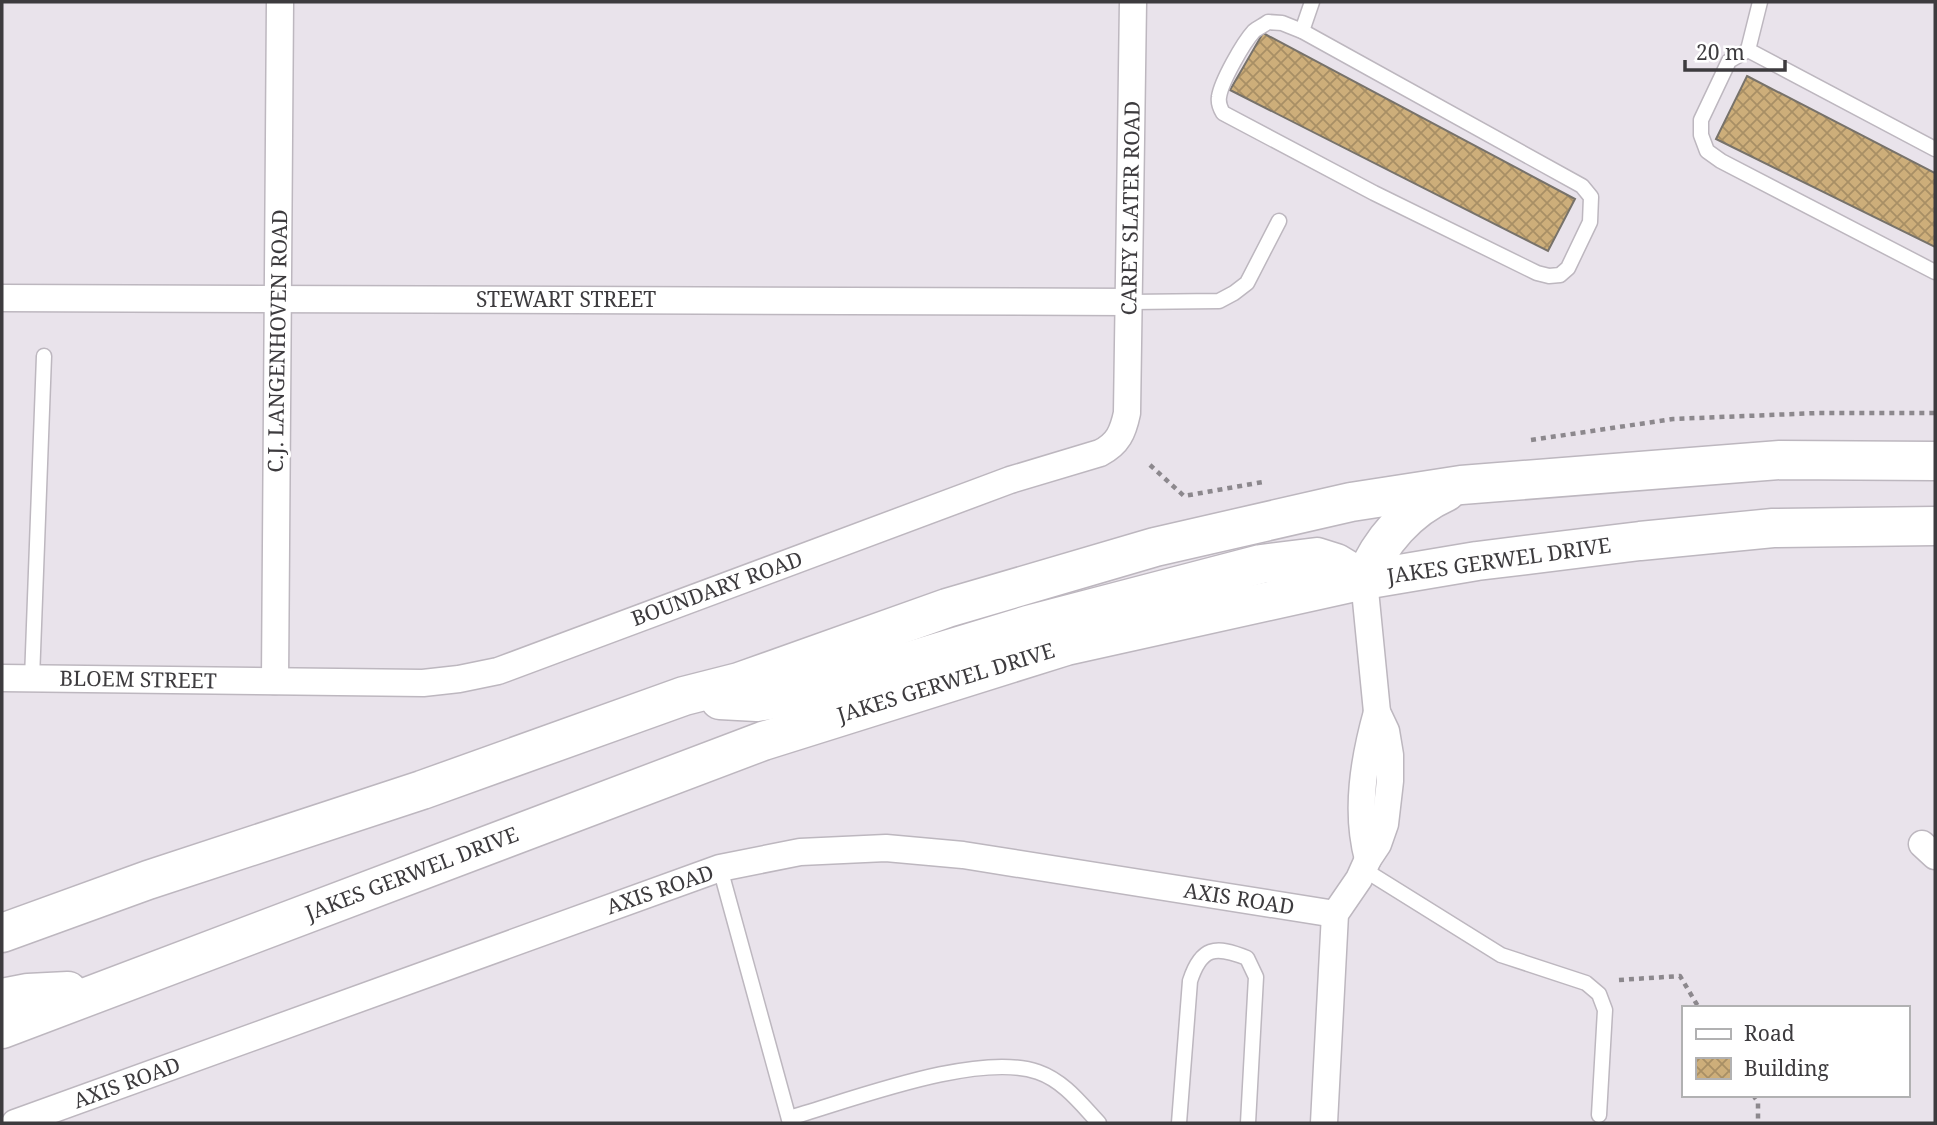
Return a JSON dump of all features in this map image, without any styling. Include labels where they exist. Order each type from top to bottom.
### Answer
[{"type":"highway","points":[[2,933],[148,880],[422,790],[684,696],[739,682],[947,608],[1155,547],[1351,502],[1461,485],[1780,460],[1935,461]]},
{"type":"highway","points":[[684,696],[757,702],[794,696],[1028,625],[1261,564],[1317,557],[1343,566],[1364,580],[1381,547],[1401,522],[1424,503],[1461,485]]},
{"type":"highway","name":"JAKES GERWEL DRIVE","points":[[2,1029],[763,741],[1066,646],[1364,580],[1491,559],[1773,528],[1935,526]]},
{"type":"highway","points":[[2,998],[46,991],[105,991]]},
{"type":"street","name":"C.J. LANGENHOVEN ROAD","points":[[275,681],[280,2]]},
{"type":"street","name":"CAREY SLATER ROAD","points":[[1127,413],[1133,2]]},
{"type":"street","name":"STEWART STREET","points":[[2,298],[1130,302]]},
{"type":"street","name":"BOUNDARY ROAD","points":[[275,681],[423,683],[498,671],[1010,480],[1100,453],[1113,446],[1123,431],[1127,413]]},
{"type":"street","points":[[1324,1123],[1335,914],[1378,844],[1385,824],[1390,782],[1390,755],[1386,731],[1377,712],[1364,580]]},
{"type":"street","name":"BLOEM STREET","points":[[2,678],[275,681]]},
{"type":"street","name":"AXIS ROAD","points":[[15,1123],[720,868],[800,852],[886,848],[963,855],[1335,914]]},
{"type":"lane","points":[[1302,31],[1312,2]]},
{"type":"lane","points":[[1760,2],[1748,50],[1729,61],[1700,120],[1701,135],[1707,151],[1721,161],[1935,272]]},
{"type":"lane","points":[[1268,22],[1282,23],[1302,31],[1582,186],[1591,197],[1590,222],[1568,268],[1560,275],[1537,273],[1374,193],[1223,113],[1218,99],[1221,88],[1255,30],[1268,22]]},
{"type":"lane","points":[[1748,50],[1935,149]]},
{"type":"lane","points":[[1130,302],[1219,302],[1247,283],[1279,222]]},
{"type":"lane","points":[[32,679],[44,356]]},
{"type":"lane","points":[[1365,864],[1502,955],[1586,982],[1599,994],[1605,1010],[1599,1115]]},
{"type":"lane","points":[[720,868],[790,1120],[928,1078],[967,1069],[1010,1066],[1040,1073],[1069,1090],[1099,1123]]},
{"type":"lane","points":[[1179,1123],[1190,981],[1196,962],[1208,952],[1229,951],[1247,958],[1256,977],[1248,1123]]},
{"type":"path","points":[[1586,982],[1679,976],[1698,1006]]},
{"type":"path","points":[[1755,1097],[1758,1102],[1758,1123]]},
{"type":"building","points":[[1263,33],[1575,199],[1548,251],[1230,90]]},
{"type":"building","points":[[1747,76],[1935,173],[1935,247],[1716,139]]}]
